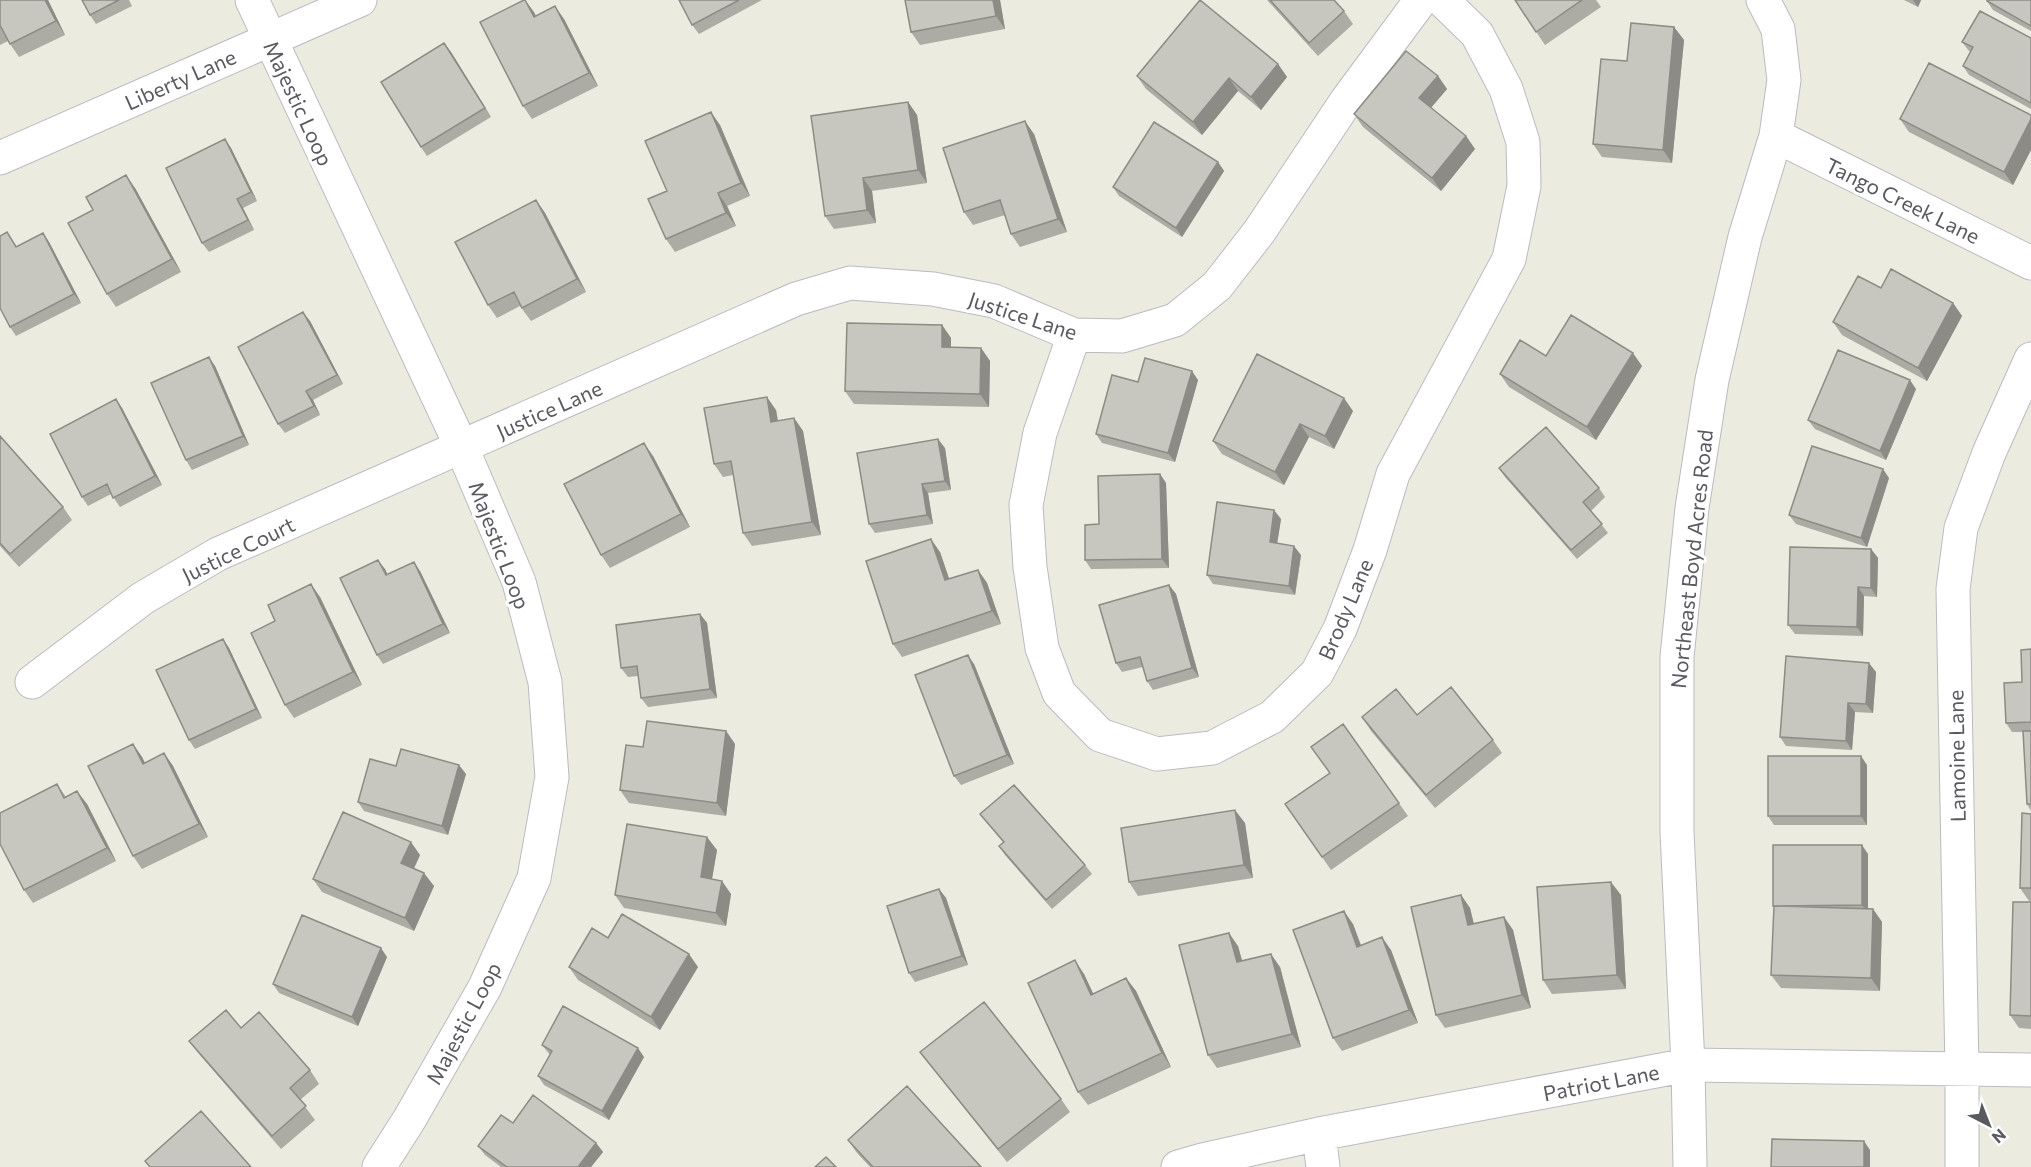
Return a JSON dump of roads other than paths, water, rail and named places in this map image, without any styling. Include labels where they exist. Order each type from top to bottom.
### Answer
[{"type":"street","name":"Majestic Loop","points":[[252,0],[462,448],[519,582],[545,682],[552,777],[534,878],[485,987],[409,1120],[379,1167]]},
{"type":"street","name":"Liberty Lane","points":[[0,158],[360,0]]},
{"type":"street","name":"Justice Lane","points":[[462,448],[796,299],[850,283],[933,289],[994,301],[1074,335],[1122,336],[1175,320],[1217,286],[1259,232],[1347,100],[1422,0]]},
{"type":"street","name":"Brody Lane","points":[[1074,335],[1040,433],[1026,505],[1030,567],[1041,648],[1059,693],[1100,735],[1157,754],[1212,748],[1272,717],[1317,673],[1340,629],[1370,550],[1393,474],[1509,259],[1524,186],[1523,142],[1506,89],[1477,34],[1442,0]]},
{"type":"street","name":"Northeast Boyd Acres Road","points":[[1690,1167],[1688,1065],[1677,832],[1677,657],[1692,508],[1712,380],[1745,237],[1776,136],[1784,80],[1778,29],[1763,0]]},
{"type":"street","name":"Tango Creek Lane","points":[[1776,136],[2031,263]]},
{"type":"street","name":"Lamoine Lane","points":[[1962,1167],[1953,589],[1961,528],[1989,453],[2031,359]]},
{"type":"street","name":"Justice Court","points":[[33,682],[143,597],[218,554],[462,448]]},
{"type":"street","name":"Patriot Lane","points":[[1178,1167],[1319,1134],[1688,1065],[2031,1070]]},
{"type":"street","points":[[1319,1134],[1323,1167]]}]
